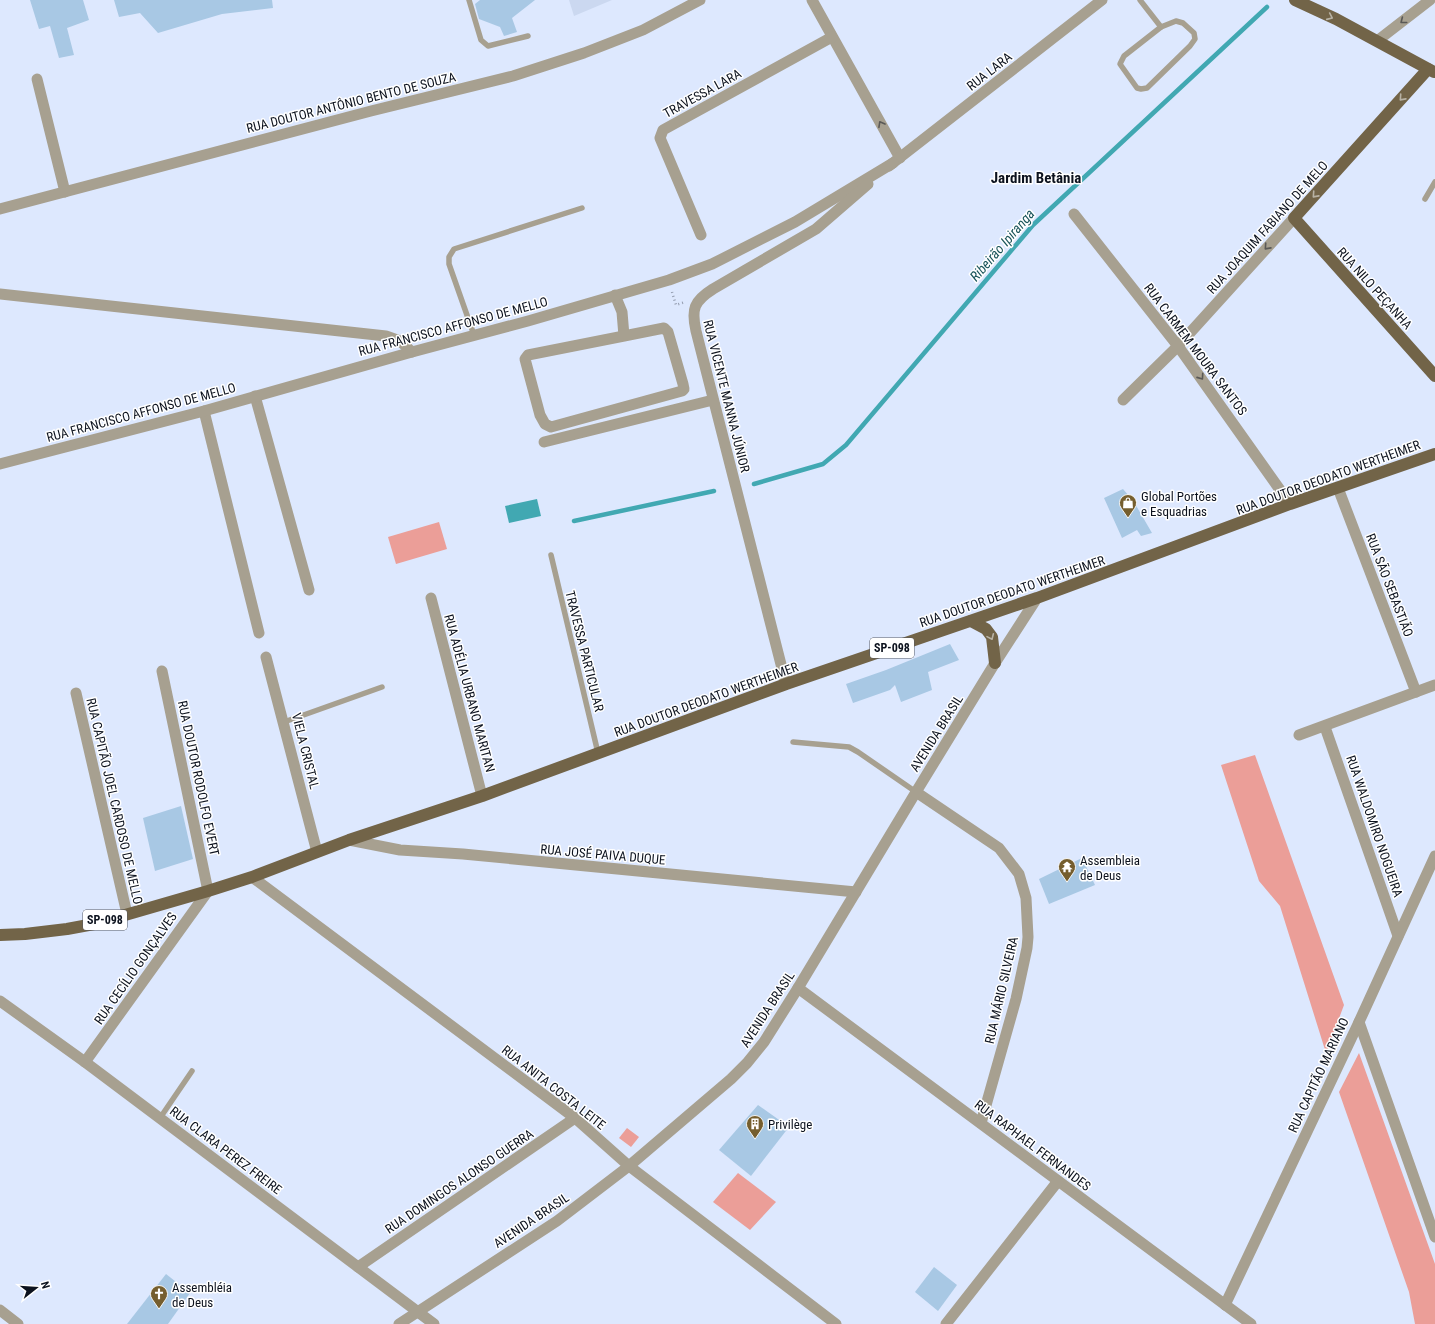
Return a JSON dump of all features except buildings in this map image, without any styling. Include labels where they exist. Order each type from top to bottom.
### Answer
[{"type":"main road","points":[[1295,0],[1336,19],[1431,71]]},
{"type":"main road","name":"RUA JOAQUIM FABIANO DE MELO","points":[[1294,218],[1431,71]]},
{"type":"main road","name":"RUA NILO PEÇANHA","points":[[1294,218],[1435,376]]},
{"type":"main road","name":"RUA DOUTOR DEODATO WERTHEIMER","points":[[349,840],[482,796],[786,684],[1037,598],[1290,504],[1435,454]]},
{"type":"main road","points":[[971,621],[986,629],[992,637],[995,663]]},
{"type":"main road","name":"SP-098","points":[[0,935],[67,930],[94,924],[252,877],[349,840]]},
{"type":"street","name":"RUA DOUTOR ANTÔNIO BENTO DE SOUZA","points":[[0,209],[371,111],[513,76],[584,53],[643,30],[700,0]]},
{"type":"street","points":[[702,296],[816,229],[896,160],[812,0]]},
{"type":"street","name":"RUA LARA","points":[[896,160],[1102,0]]},
{"type":"street","points":[[1377,41],[1430,0]]},
{"type":"street","name":"TRAVESSA LARA","points":[[700,234],[660,138],[663,130],[832,37]]},
{"type":"street","points":[[36,80],[65,192]]},
{"type":"street","name":"RUA FRANCISCO AFFONSO DE MELLO","points":[[0,464],[204,411],[669,280],[712,264],[795,222],[896,160]]},
{"type":"street","name":"RUA CARMEM MOURA SANTOS","points":[[1074,214],[1178,346],[1290,504]]},
{"type":"street","name":"RUA JOAQUIM FABIANO DE MELO","points":[[1123,400],[1178,346],[1294,218]]},
{"type":"street","points":[[0,294],[386,336],[400,341],[412,352]]},
{"type":"street","points":[[615,295],[622,312],[624,336]]},
{"type":"street","name":"RUA VICENTE MANNA JÚNIOR","points":[[702,296],[694,307],[693,319],[786,684]]},
{"type":"street","points":[[664,328],[668,332],[684,389],[682,391],[551,427],[545,424],[540,415],[525,359],[528,355],[624,336],[664,328]]},
{"type":"street","points":[[255,396],[309,590]]},
{"type":"street","points":[[544,442],[713,400]]},
{"type":"street","points":[[204,411],[259,632]]},
{"type":"street","name":"RUA SÃO SEBASTIÃO","points":[[1338,488],[1416,692]]},
{"type":"street","name":"RUA ADÉLIA URBANO MARITAN","points":[[431,598],[482,796]]},
{"type":"street","name":"AVENIDA BRASIL","points":[[398,1324],[557,1221],[629,1166],[731,1079],[747,1063],[764,1042],[798,988],[995,663],[1037,598]]},
{"type":"street","name":"VIELA CRISTAL","points":[[266,657],[317,852]]},
{"type":"street","name":"RUA DOUTOR RODOLFO EVERT","points":[[162,672],[208,891]]},
{"type":"street","points":[[1299,735],[1435,686]]},
{"type":"street","name":"RUA CAPITÃO JOEL CARDOSO DE MELLO","points":[[76,693],[127,914]]},
{"type":"street","name":"RUA WALDOMIRO NOGUEIRA","points":[[1325,726],[1398,936]]},
{"type":"street","name":"RUA MÁRIO SILVEIRA","points":[[916,792],[999,848],[1019,874],[1026,898],[1028,937],[1027,948],[1016,999],[981,1123]]},
{"type":"street","name":"RUA JOSÉ PAIVA DUQUE","points":[[349,840],[400,850],[464,854],[856,892]]},
{"type":"street","name":"RUA CAPITÃO MARIANO","points":[[1225,1304],[1359,1022],[1435,856]]},
{"type":"street","name":"RUA ANITA COSTA LEITE","points":[[252,877],[575,1118],[629,1166],[836,1324]]},
{"type":"street","name":"RUA CECÍLIO GONÇALVES","points":[[85,1062],[208,891]]},
{"type":"street","name":"RUA RAPHAEL FERNANDES","points":[[798,988],[1251,1324]]},
{"type":"street","name":"RUA CLARA PEREZ FREIRE","points":[[0,1001],[85,1062],[434,1324]]},
{"type":"street","points":[[1359,1022],[1435,1237]]},
{"type":"street","name":"RUA DOMINGOS ALONSO GUERRA","points":[[358,1267],[575,1118]]},
{"type":"street","points":[[946,1324],[1058,1181]]},
{"type":"street","points":[[0,1310],[18,1324]]},
{"type":"lane","points":[[469,0],[481,40],[488,46],[528,36]]},
{"type":"lane","points":[[1140,0],[1161,27]]},
{"type":"lane","points":[[1176,21],[1183,22],[1194,33],[1195,39],[1190,46],[1147,88],[1137,88],[1120,64],[1124,56],[1161,27],[1176,21]]},
{"type":"lane","points":[[1425,199],[1435,182]]},
{"type":"lane","points":[[474,335],[449,264],[449,257],[454,249],[582,208]]},
{"type":"lane","name":"TRAVESSA PARTICULAR","points":[[551,555],[598,752]]},
{"type":"lane","points":[[284,722],[382,688]]},
{"type":"lane","points":[[793,742],[848,747],[858,752],[916,792]]},
{"type":"lane","points":[[160,1118],[192,1071]]},
{"type":"path","points":[[669,280],[676,305],[702,296]]},
{"type":"shaded area","points":[[569,0],[612,0],[574,16]]},
{"type":"shaded area","points":[[537,499],[541,516],[509,523],[505,506]]},
{"type":"shaded area","points":[[439,522],[447,549],[396,564],[388,537]]},
{"type":"shaded area","points":[[1255,755],[1344,1005],[1326,1053],[1280,906],[1259,881],[1221,765]]},
{"type":"shaded area","points":[[1359,1053],[1435,1264],[1435,1324],[1415,1324],[1409,1292],[1339,1092]]},
{"type":"shaded area","points":[[627,1128],[639,1137],[631,1147],[619,1138]]},
{"type":"shaded area","points":[[738,1173],[776,1202],[750,1230],[713,1202]]},
{"type":"waterway","name":"Ribeirão Ipiranga","points":[[754,484],[823,464],[846,445],[1033,225],[1267,7]]},
{"type":"waterway","points":[[574,521],[714,491]]},
{"type":"place","name":"Global Portões e Esquadrias","points":[[1128,518]]},
{"type":"place","name":"Assembleia de Deus","points":[[1067,882]]},
{"type":"place","name":"Privilège","points":[[755,1139]]},
{"type":"place","name":"Assembléia de Deus","points":[[159,1309]]},
{"type":"district","name":"Jardim Betânia","points":[[1036,178]]}]
